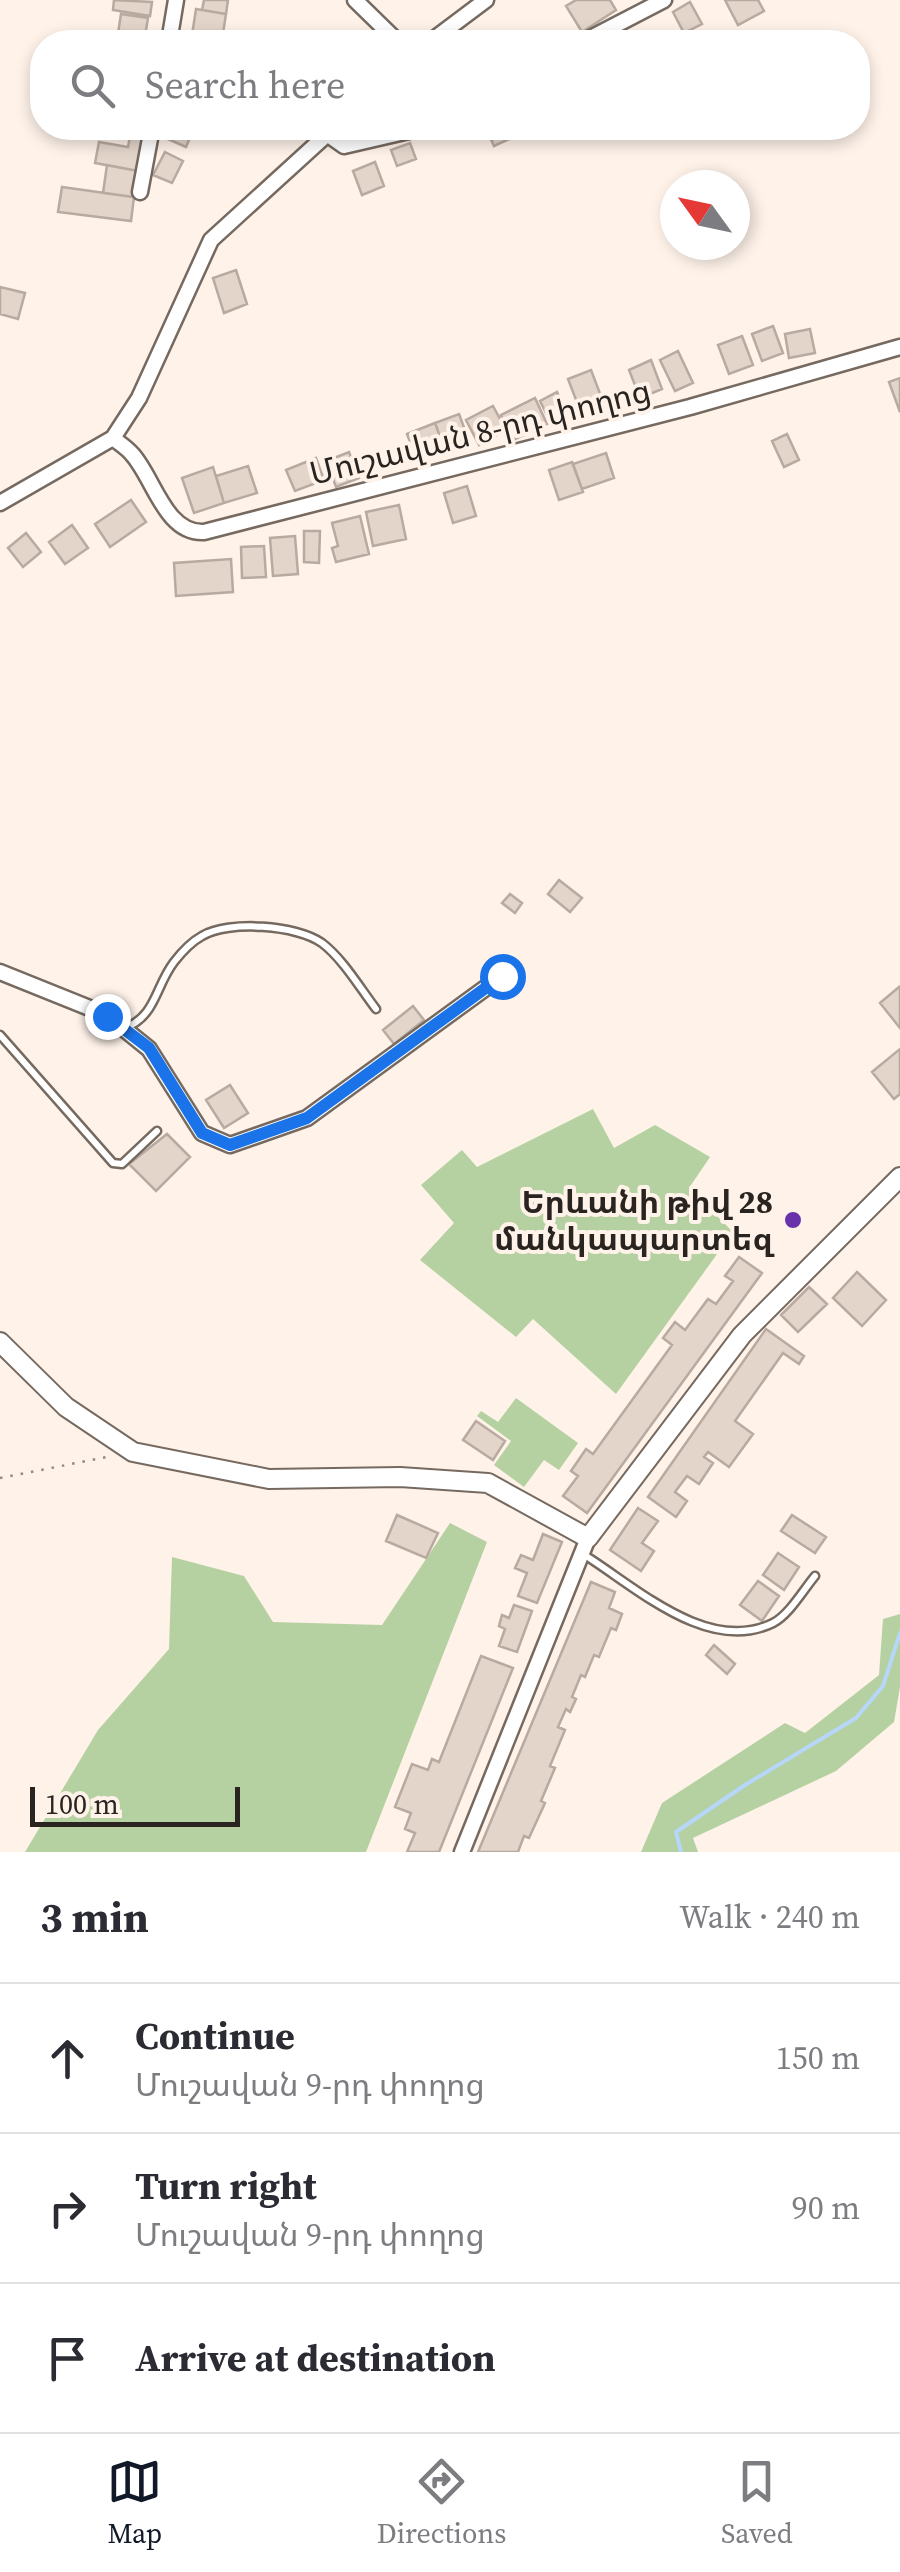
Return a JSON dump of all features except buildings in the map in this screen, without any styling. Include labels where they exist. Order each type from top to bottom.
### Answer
[{"type":"street","points":[[171,30],[176,0]]},
{"type":"street","points":[[356,0],[386,30]]},
{"type":"street","points":[[446,30],[486,0]]},
{"type":"street","points":[[606,30],[664,0]]},
{"type":"street","points":[[140,192],[150,140]]},
{"type":"street","points":[[0,503],[114,438],[139,398],[211,240],[320,140]]},
{"type":"street","points":[[338,140],[344,146],[370,140]]},
{"type":"street","name":"Մուշավան 8-րդ փողոց","points":[[114,438],[132,454],[175,520],[193,532],[204,532],[690,407],[900,347]]},
{"type":"street","points":[[0,972],[107,1016],[124,1028],[149,1048],[202,1133],[230,1145],[307,1118],[502,976]]},
{"type":"street","points":[[462,1852],[585,1546],[742,1335],[900,1177]]},
{"type":"street","points":[[0,1342],[66,1407],[133,1452],[268,1480],[400,1477],[488,1482],[585,1546]]},
{"type":"lane","points":[[124,1028],[139,1023],[148,1014],[171,965],[184,951],[201,936],[220,928],[290,930],[320,942],[376,1009]]},
{"type":"lane","points":[[0,1035],[113,1163],[122,1164],[157,1131]]},
{"type":"lane","points":[[585,1546],[696,1625],[736,1634],[776,1622],[815,1576]]},
{"type":"path","points":[[0,1478],[133,1452]]},
{"type":"green space","points":[[593,1109],[614,1148],[655,1125],[710,1157],[689,1188],[733,1232],[616,1394],[533,1319],[516,1337],[420,1260],[454,1223],[421,1185],[462,1150],[477,1167]]},
{"type":"green space","points":[[516,1398],[578,1443],[559,1470],[544,1460],[524,1487],[494,1465],[511,1441],[477,1416],[481,1411],[498,1422]]},
{"type":"green space","points":[[450,1523],[487,1542],[366,1852],[25,1852],[98,1730],[169,1649],[172,1557],[244,1576],[273,1622],[382,1625]]},
{"type":"green space","points":[[900,1614],[900,1687],[894,1722],[836,1771],[693,1838],[698,1852],[641,1852],[662,1803],[785,1723],[805,1733],[879,1675],[883,1619]]},
{"type":"waterway","points":[[681,1852],[676,1832],[856,1718],[883,1686],[900,1633]]},
{"type":"place","name":"Երևանի թիվ 28 մանկապարտեզ","points":[[793,1220]]},
{"type":"route","points":[[107,1016],[149,1048],[202,1133],[230,1145],[307,1118],[502,976]]}]
